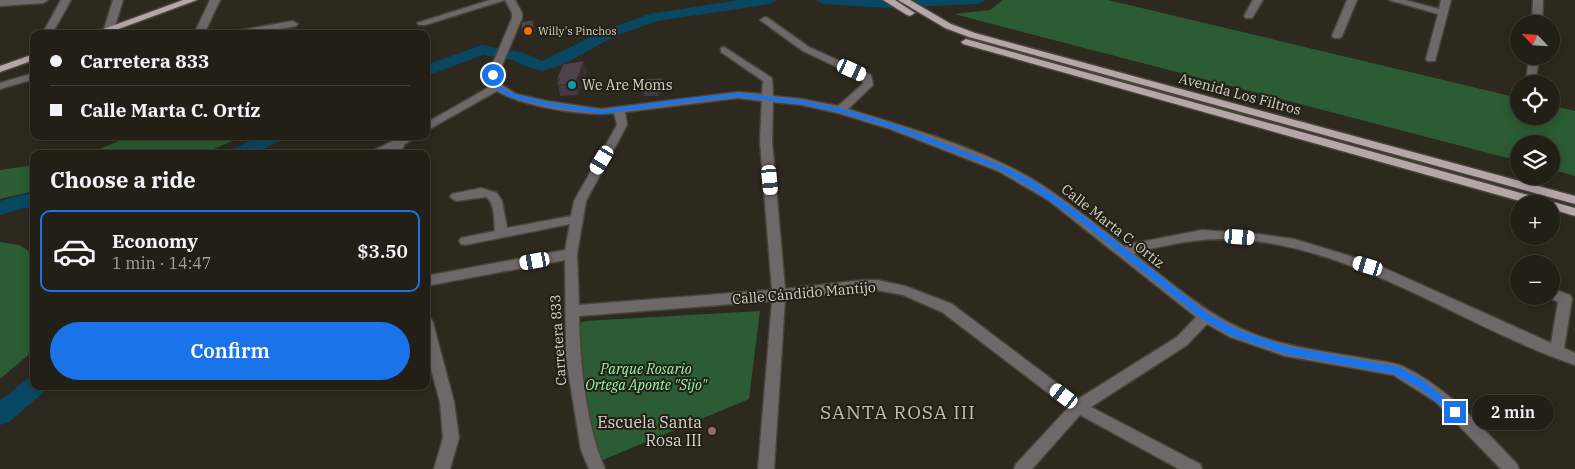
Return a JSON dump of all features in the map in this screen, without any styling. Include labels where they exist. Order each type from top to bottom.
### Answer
[{"type":"main road","points":[[109,29],[192,0]]},
{"type":"main road","name":"Avenida Los Filtros","points":[[888,0],[943,32],[986,49],[1513,195]]},
{"type":"main road","name":"Avenida Los Filtros","points":[[903,0],[955,29],[1007,46],[1575,200]]},
{"type":"main road","points":[[0,69],[30,58]]},
{"type":"main road","points":[[1560,208],[1575,212]]},
{"type":"street","points":[[0,3],[43,0]]},
{"type":"street","points":[[49,30],[66,0]]},
{"type":"street","points":[[109,29],[118,0]]},
{"type":"street","points":[[201,30],[215,0]]},
{"type":"street","points":[[422,23],[500,0]]},
{"type":"street","points":[[510,0],[517,13],[510,36],[494,69],[494,82],[497,87],[512,96],[534,102],[602,112],[620,110]]},
{"type":"street","points":[[1249,16],[1258,0]]},
{"type":"street","points":[[1337,36],[1352,0]]},
{"type":"street","points":[[1394,0],[1443,12]]},
{"type":"street","points":[[1431,59],[1446,0]]},
{"type":"street","points":[[1537,15],[1538,0]]},
{"type":"street","points":[[764,20],[806,49],[867,78],[868,85],[840,110]]},
{"type":"street","points":[[260,30],[293,24]]},
{"type":"street","points":[[724,50],[768,80],[766,141],[779,295],[766,469]]},
{"type":"street","points":[[0,86],[30,77]]},
{"type":"street","points":[[430,126],[497,87]]},
{"type":"street","name":"Calle Marta C. Ortiz","points":[[620,110],[738,95],[840,110],[894,126],[1002,168],[1052,197],[1205,317],[1235,333],[1285,350],[1396,370],[1421,384],[1441,398],[1511,469]]},
{"type":"street","name":"Carretera 833","points":[[597,469],[589,450],[573,358],[571,254],[576,219],[584,191],[622,125],[620,110]]},
{"type":"street","points":[[382,150],[405,140]]},
{"type":"street","points":[[397,150],[401,142]]},
{"type":"street","points":[[456,197],[479,191],[493,195],[498,201],[501,233]]},
{"type":"street","points":[[465,241],[576,219]]},
{"type":"street","points":[[1125,253],[1135,248],[1202,234],[1258,238],[1294,244],[1368,266],[1575,359]]},
{"type":"street","points":[[430,280],[571,254]]},
{"type":"street","name":"Calle Cándido Mantijo","points":[[572,311],[779,295],[877,285],[918,295],[947,308],[1078,407],[1194,469]]},
{"type":"street","points":[[1556,352],[1565,299],[1560,297]]},
{"type":"street","points":[[1022,469],[1078,407],[1182,341],[1205,317]]},
{"type":"street","points":[[430,338],[447,402],[451,438],[442,469]]},
{"type":"green space","points":[[1003,0],[1108,0],[1510,96],[1510,125],[1560,125],[1560,107],[1575,111],[1575,176],[1560,172],[1560,135],[1510,135],[1510,159],[954,14],[990,10]]},
{"type":"green space","points":[[121,140],[235,140],[211,150],[97,150]]},
{"type":"green space","points":[[30,166],[30,192],[0,199],[0,170]]},
{"type":"green space","points":[[0,242],[19,245],[30,252],[30,353],[0,379]]},
{"type":"green space","name":"Parque Rosario Ortega Aponte \"Sijo\"","points":[[760,311],[749,399],[598,462],[594,450],[576,333],[578,324],[585,321]]},
{"type":"building","name":"Willy's Pinchos","points":[[533,20],[534,33],[522,35],[521,22]]},
{"type":"building","points":[[584,61],[575,84],[557,85],[560,79],[557,79],[563,64]]},
{"type":"building","points":[[663,78],[658,89],[643,89],[645,79]]},
{"type":"waterway","points":[[430,70],[482,50],[518,56],[530,63],[542,66],[556,62],[608,34],[654,17],[770,0]]},
{"type":"waterway","points":[[823,0],[887,4],[978,0]]},
{"type":"waterway","points":[[245,150],[267,140]]},
{"type":"waterway","points":[[0,208],[24,201],[30,202]]},
{"type":"waterway","points":[[0,415],[30,390]]},
{"type":"place","name":"Willy's Pinchos","points":[[528,31]]},
{"type":"place","name":"We Are Moms","points":[[572,85]]},
{"type":"place","name":"Escuela Santa Rosa III","points":[[712,431]]},
{"type":"district","name":"SANTA ROSA III","points":[[898,412]]},
{"type":"route","points":[[493,75],[497,87],[512,96],[534,102],[602,112],[738,95],[802,102],[840,110],[894,126],[1002,168],[1030,183],[1084,220],[1205,317],[1235,333],[1306,355],[1396,370],[1441,398],[1455,412]]}]
